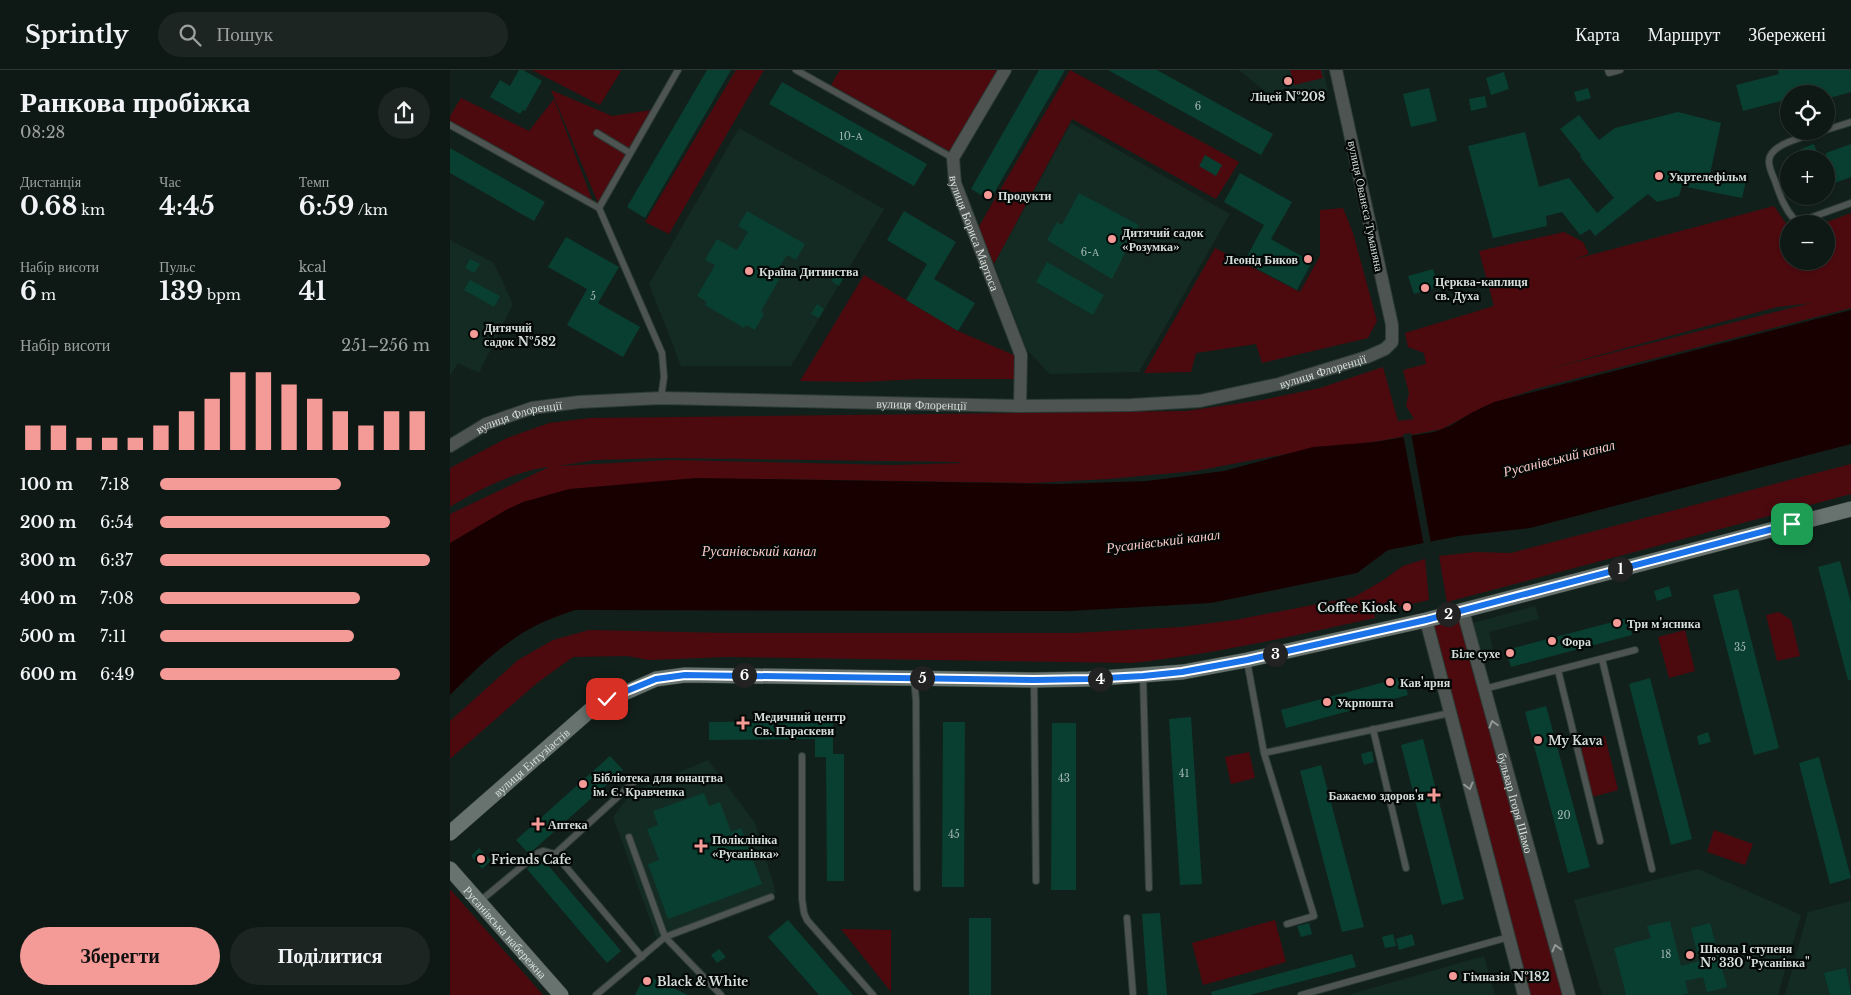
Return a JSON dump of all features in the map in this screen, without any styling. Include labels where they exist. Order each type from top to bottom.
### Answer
[{"type":"street","name":"вулиця Бориса Мартоса","points":[[1005,70],[953,158],[955,183],[1021,355],[1020,406]]},
{"type":"street","name":"вулиця Ованеса Туманяна","points":[[1336,70],[1392,325],[1392,342]]},
{"type":"street","name":"вулиця Флоренції","points":[[450,446],[486,424],[532,408],[579,402],[661,398],[1020,406],[1131,405],[1200,401],[1287,381],[1367,357],[1385,349],[1392,342]]},
{"type":"street","name":"вулиця Ентузіастів","points":[[450,833],[595,706],[656,679],[685,675],[1034,680],[1088,679],[1182,672],[1247,660],[1426,620],[1851,509]]},
{"type":"street","name":"бульвар Ігоря Шамо","points":[[1463,610],[1569,995]]},
{"type":"street","points":[[1426,620],[1524,995]]},
{"type":"street","name":"Русанівська набережна","points":[[450,870],[561,995]]},
{"type":"lane","points":[[598,208],[678,70]]},
{"type":"lane","points":[[796,70],[953,158]]},
{"type":"lane","points":[[1608,70],[1609,73],[1620,70]]},
{"type":"lane","points":[[1835,128],[1851,122]]},
{"type":"lane","points":[[450,125],[598,208],[662,353],[664,377],[661,398]]},
{"type":"lane","points":[[597,133],[630,153]]},
{"type":"lane","points":[[1798,140],[1777,147],[1771,154],[1769,162],[1786,210],[1794,220],[1804,220],[1851,203]]},
{"type":"lane","points":[[1484,690],[1635,650]]},
{"type":"lane","points":[[1602,659],[1652,869]]},
{"type":"lane","points":[[1247,660],[1264,753],[1314,916],[1287,924]]},
{"type":"lane","points":[[1558,670],[1600,841]]},
{"type":"lane","points":[[1143,676],[1149,888]]},
{"type":"lane","points":[[914,678],[916,700],[917,888]]},
{"type":"lane","points":[[1034,680],[1036,881]]},
{"type":"lane","points":[[1264,753],[1372,728],[1450,713]]},
{"type":"lane","points":[[1372,728],[1406,868]]},
{"type":"lane","points":[[802,756],[802,899],[804,913],[812,927],[873,995]]},
{"type":"lane","points":[[555,854],[634,782]]},
{"type":"lane","points":[[629,837],[665,937],[721,995]]},
{"type":"lane","points":[[479,902],[538,853],[543,851],[555,854],[642,957]]},
{"type":"lane","points":[[596,995],[665,937],[771,897]]},
{"type":"lane","points":[[1128,918],[1133,995]]},
{"type":"lane","points":[[1301,995],[1508,937]]},
{"type":"shaded area","points":[[532,70],[620,70],[621,71],[600,105]]},
{"type":"shaded area","points":[[736,70],[764,70],[669,234],[645,222]]},
{"type":"shaded area","points":[[840,70],[998,70],[951,152],[831,85]]},
{"type":"shaded area","points":[[1070,70],[1239,162],[1216,199],[1072,119],[994,264],[978,228]]},
{"type":"shaded area","name":"Ліцей №208","points":[[1239,70],[1323,70],[1328,91],[1280,104]]},
{"type":"shaded area","points":[[1290,70],[1321,70],[1323,78],[1294,85]]},
{"type":"shaded area","points":[[551,90],[612,116],[652,110],[598,203]]},
{"type":"shaded area","points":[[461,98],[529,131],[554,99],[593,202],[450,125],[450,116]]},
{"type":"shaded area","name":"Дитячий садок «Розумка»","points":[[1071,123],[1230,214],[1139,372],[1050,374],[1027,350],[994,264]]},
{"type":"shaded area","points":[[739,128],[884,209],[791,366],[681,366],[649,284]]},
{"type":"shaded area","points":[[1774,206],[1780,215],[1780,270],[1835,270],[1835,219],[1851,213],[1851,308],[1535,389],[1485,406],[1442,429],[1379,441],[1291,453],[1195,471],[1108,479],[1031,483],[766,479],[523,502],[450,543],[450,514],[549,467],[524,472],[511,477],[472,494],[450,507],[450,468],[507,438],[549,423],[591,418],[1186,411],[1262,400],[1320,388],[1383,367],[1398,421],[1414,419],[1406,406],[1409,393],[1403,370],[1426,364],[1424,353],[1408,347],[1405,333],[1494,306],[1479,251],[1564,232],[1583,242],[1589,254],[1572,260]],"holes":[[[1811,303],[1544,370],[1777,307]],[[665,458],[960,462],[895,465],[669,460],[558,466],[595,460]]]},
{"type":"shaded area","points":[[1343,208],[1353,233],[1377,321],[1368,338],[1262,363],[1256,344],[1196,353],[1191,372],[1144,373],[1215,248],[1300,292],[1320,256],[1320,210]]},
{"type":"shaded area","name":"Дитячий садок №582","points":[[450,240],[494,263],[513,304],[479,373],[458,363],[450,376]]},
{"type":"shaded area","points":[[864,275],[958,331],[1016,356],[1017,379],[922,379],[860,382],[800,381]]},
{"type":"shaded area","points":[[1851,464],[1851,494],[1447,602],[1439,556],[1475,552],[1511,553]]},
{"type":"shaded area","points":[[1425,559],[1429,600],[1374,612],[1375,618],[1254,644],[1132,663],[727,657],[649,660],[627,656],[573,657],[537,683],[450,759],[450,721],[518,660],[553,640],[589,630],[728,633],[1075,633],[1181,627],[1235,620],[1354,597],[1403,566]]},
{"type":"shaded area","points":[[1535,606],[1539,619],[1489,632],[1494,655],[1476,660],[1466,625]]},
{"type":"shaded area","points":[[1463,611],[1569,995],[1524,995],[1426,620]]},
{"type":"shaded area","points":[[1779,612],[1791,620],[1800,656],[1777,661],[1766,615]]},
{"type":"shaded area","points":[[1685,630],[1695,671],[1669,678],[1658,637]]},
{"type":"shaded area","points":[[1605,736],[1618,790],[1592,797],[1579,743]]},
{"type":"shaded area","points":[[1249,752],[1255,778],[1231,784],[1225,757]]},
{"type":"shaded area","points":[[708,760],[755,823],[776,893],[657,939],[613,817],[632,792]]},
{"type":"shaded area","points":[[1714,830],[1753,844],[1745,865],[1707,852]]},
{"type":"shaded area","name":"Школа І ступеня № 330 \"Русанівка\"","points":[[1698,869],[1801,915],[1778,995],[1602,995],[1574,900]]},
{"type":"shaded area","points":[[450,889],[543,995],[450,995]]},
{"type":"shaded area","points":[[1851,901],[1851,995],[1785,995],[1808,912]]},
{"type":"shaded area","points":[[1275,920],[1286,962],[1203,985],[1192,943]]},
{"type":"shaded area","points":[[841,929],[891,930],[891,992]]},
{"type":"shaded area","name":"Гімназія №182","points":[[1484,956],[1495,995],[1348,995]]},
{"type":"water","name":"Русанівський канал","points":[[1851,310],[1851,444],[1530,528],[1459,536],[1388,550],[1357,573],[1211,603],[1069,611],[575,610],[529,629],[506,644],[473,672],[450,695],[450,543],[523,502],[569,489],[696,478],[1059,484],[1147,481],[1224,471],[1313,447],[1375,442],[1434,432],[1450,426],[1494,402]]},
{"type":"pier","points":[[1411,433],[1431,544],[1424,546],[1403,434]]},
{"type":"building","points":[[519,70],[523,70],[542,81],[525,111],[523,110],[520,114],[490,97],[500,80],[510,86]]},
{"type":"building","points":[[707,70],[731,70],[645,218],[627,207]]},
{"type":"building","points":[[1039,70],[1065,70],[990,200],[971,189]]},
{"type":"building","points":[[1108,70],[1157,70],[1273,134],[1261,155]]},
{"type":"building","points":[[1778,70],[1851,70],[1851,92],[1835,96],[1835,85],[1780,85],[1780,101],[1743,111],[1736,85],[1779,74]]},
{"type":"building","points":[[1504,72],[1509,89],[1491,95],[1486,78]]},
{"type":"building","points":[[782,82],[927,164],[914,186],[769,104]]},
{"type":"building","points":[[1429,88],[1437,121],[1411,127],[1403,94]]},
{"type":"building","points":[[1588,88],[1591,98],[1577,102],[1574,92]]},
{"type":"building","points":[[1485,96],[1487,107],[1471,111],[1469,99]]},
{"type":"building","name":"Укртелефільм","points":[[1678,112],[1721,123],[1710,174],[1746,181],[1742,198],[1682,186],[1679,196],[1657,202],[1648,194],[1595,236],[1590,229],[1580,235],[1562,212],[1546,216],[1547,226],[1493,238],[1468,146],[1525,132],[1539,187],[1569,178],[1597,213],[1614,198],[1580,157],[1581,155],[1560,129],[1579,115],[1599,140],[1615,128]]},
{"type":"building","points":[[1814,144],[1816,150],[1801,150]]},
{"type":"building","points":[[1851,144],[1851,177],[1835,183],[1835,150]]},
{"type":"building","points":[[450,148],[545,202],[534,221],[450,173]]},
{"type":"building","points":[[1205,155],[1222,165],[1216,176],[1199,166]]},
{"type":"building","points":[[1240,173],[1292,202],[1271,239],[1312,262],[1297,290],[1244,262],[1264,225],[1224,202]]},
{"type":"building","points":[[1079,193],[1139,225],[1112,279],[1047,240],[1057,222],[1062,225]]},
{"type":"building","name":"Країна Дитинства","points":[[747,211],[805,244],[796,260],[787,255],[776,273],[781,276],[761,311],[764,314],[755,330],[746,325],[744,328],[705,305],[707,302],[697,296],[715,265],[705,260],[717,239],[737,250],[748,232],[738,226]]},
{"type":"building","points":[[904,211],[956,242],[934,279],[975,303],[958,331],[906,300],[927,264],[887,240]]},
{"type":"building","points":[[566,237],[619,267],[598,303],[640,327],[623,357],[567,325],[587,289],[548,267]]},
{"type":"building","points":[[470,259],[480,264],[474,273],[465,268]]},
{"type":"building","points":[[1047,262],[1104,295],[1093,315],[1036,282]]},
{"type":"building","points":[[1433,269],[1438,287],[1414,294],[1408,276]]},
{"type":"building","points":[[836,272],[844,277],[839,286],[831,281]]},
{"type":"building","points":[[470,280],[500,296],[494,307],[464,290]]},
{"type":"building","points":[[817,304],[824,309],[819,318],[811,314]]},
{"type":"building","points":[[1840,561],[1851,603],[1851,680],[1848,680],[1818,567]]},
{"type":"building","points":[[1669,586],[1672,596],[1657,601],[1654,591]]},
{"type":"building","points":[[1738,589],[1779,748],[1754,755],[1713,595]]},
{"type":"building","points":[[1628,618],[1632,635],[1511,667],[1506,650]]},
{"type":"building","points":[[1403,677],[1408,695],[1286,728],[1281,710]]},
{"type":"building","points":[[1650,678],[1692,839],[1671,845],[1629,684]]},
{"type":"building","points":[[1546,706],[1590,867],[1568,873],[1525,712]]},
{"type":"building","points":[[1191,717],[1202,884],[1180,885],[1169,719]]},
{"type":"building","points":[[833,721],[833,754],[844,754],[844,881],[827,881],[826,757],[815,757],[815,739],[709,740],[709,722]]},
{"type":"building","points":[[943,722],[965,722],[964,887],[942,887]]},
{"type":"building","points":[[1052,723],[1076,723],[1076,890],[1051,890]]},
{"type":"building","points":[[1708,732],[1711,742],[1699,745],[1697,736]]},
{"type":"building","points":[[1423,739],[1464,899],[1442,905],[1401,745]]},
{"type":"building","points":[[1372,751],[1374,762],[1364,765],[1361,754]]},
{"type":"building","points":[[610,756],[623,770],[529,854],[516,840]]},
{"type":"building","points":[[1819,757],[1851,878],[1830,884],[1799,763]]},
{"type":"building","points":[[1321,765],[1364,927],[1342,932],[1300,771]]},
{"type":"building","name":"Поліклініка «Русанівка»","points":[[704,793],[709,806],[720,802],[731,832],[741,828],[762,884],[668,919],[648,864],[659,860],[647,829],[658,825],[653,811]]},
{"type":"building","points":[[479,848],[491,861],[482,869],[471,856]]},
{"type":"building","points":[[541,857],[621,951],[607,963],[527,869]]},
{"type":"building","points":[[1160,913],[1167,995],[1148,995],[1142,914]]},
{"type":"building","points":[[969,918],[991,918],[991,995],[969,995]]},
{"type":"building","points":[[788,920],[853,995],[819,995],[768,937]]},
{"type":"building","points":[[1670,921],[1681,966],[1699,961],[1691,928],[1710,923],[1727,987],[1707,992],[1703,977],[1685,981],[1688,993],[1682,995],[1626,995],[1614,948],[1651,938],[1647,926]]},
{"type":"building","points":[[1309,923],[1312,934],[1301,937],[1297,926]]},
{"type":"building","points":[[1393,934],[1396,946],[1385,948],[1382,937]]},
{"type":"building","points":[[1412,934],[1415,945],[1399,950],[1396,939]]},
{"type":"building","points":[[719,949],[726,957],[717,963],[711,955]]},
{"type":"building","points":[[1352,954],[1356,967],[1250,995],[1212,995],[1211,992]]},
{"type":"building","points":[[1846,968],[1851,995],[1830,995],[1824,973]]},
{"type":"building","points":[[645,975],[688,995],[635,995]]},
{"type":"place","name":"Ліцей №208","points":[[1288,81]]},
{"type":"place","name":"Укртелефільм","points":[[1659,176]]},
{"type":"place","name":"Продукти","points":[[988,195]]},
{"type":"place","name":"Дитячий садок «Розумка»","points":[[1112,239]]},
{"type":"place","name":"Леонід Биков","points":[[1308,259]]},
{"type":"place","name":"Країна Дитинства","points":[[749,271]]},
{"type":"place","name":"Церква-каплиця св. Духа","points":[[1425,288]]},
{"type":"place","name":"Дитячий садок №582","points":[[474,334]]},
{"type":"place","name":"Coffee Kiosk","points":[[1407,607]]},
{"type":"place","name":"Три м'ясника","points":[[1617,623]]},
{"type":"place","name":"Фора","points":[[1552,641]]},
{"type":"place","name":"Біле сухе","points":[[1510,653]]},
{"type":"place","name":"Кав'ярня","points":[[1390,682]]},
{"type":"place","name":"Укрпошта","points":[[1327,702]]},
{"type":"place","name":"Медичний центр Св. Параскеви","points":[[743,723]]},
{"type":"place","name":"My Kava","points":[[1538,740]]},
{"type":"place","name":"Бібліотека для юнацтва ім. Є. Кравченка","points":[[583,784]]},
{"type":"place","name":"Бажаємо здоров'я","points":[[1434,795]]},
{"type":"place","name":"Аптека","points":[[538,824]]},
{"type":"place","name":"Поліклініка «Русанівка»","points":[[701,846]]},
{"type":"place","name":"Friends Cafe","points":[[481,859]]},
{"type":"place","name":"Школа І ступеня № 330 \"Русанівка\"","points":[[1690,955]]},
{"type":"place","name":"Гімназія №182","points":[[1453,976]]},
{"type":"place","name":"Black & White","points":[[647,981]]},
{"type":"route","points":[[607,699],[656,679],[685,675],[1034,680],[1088,679],[1182,672],[1247,660],[1426,620],[1792,524]]}]
